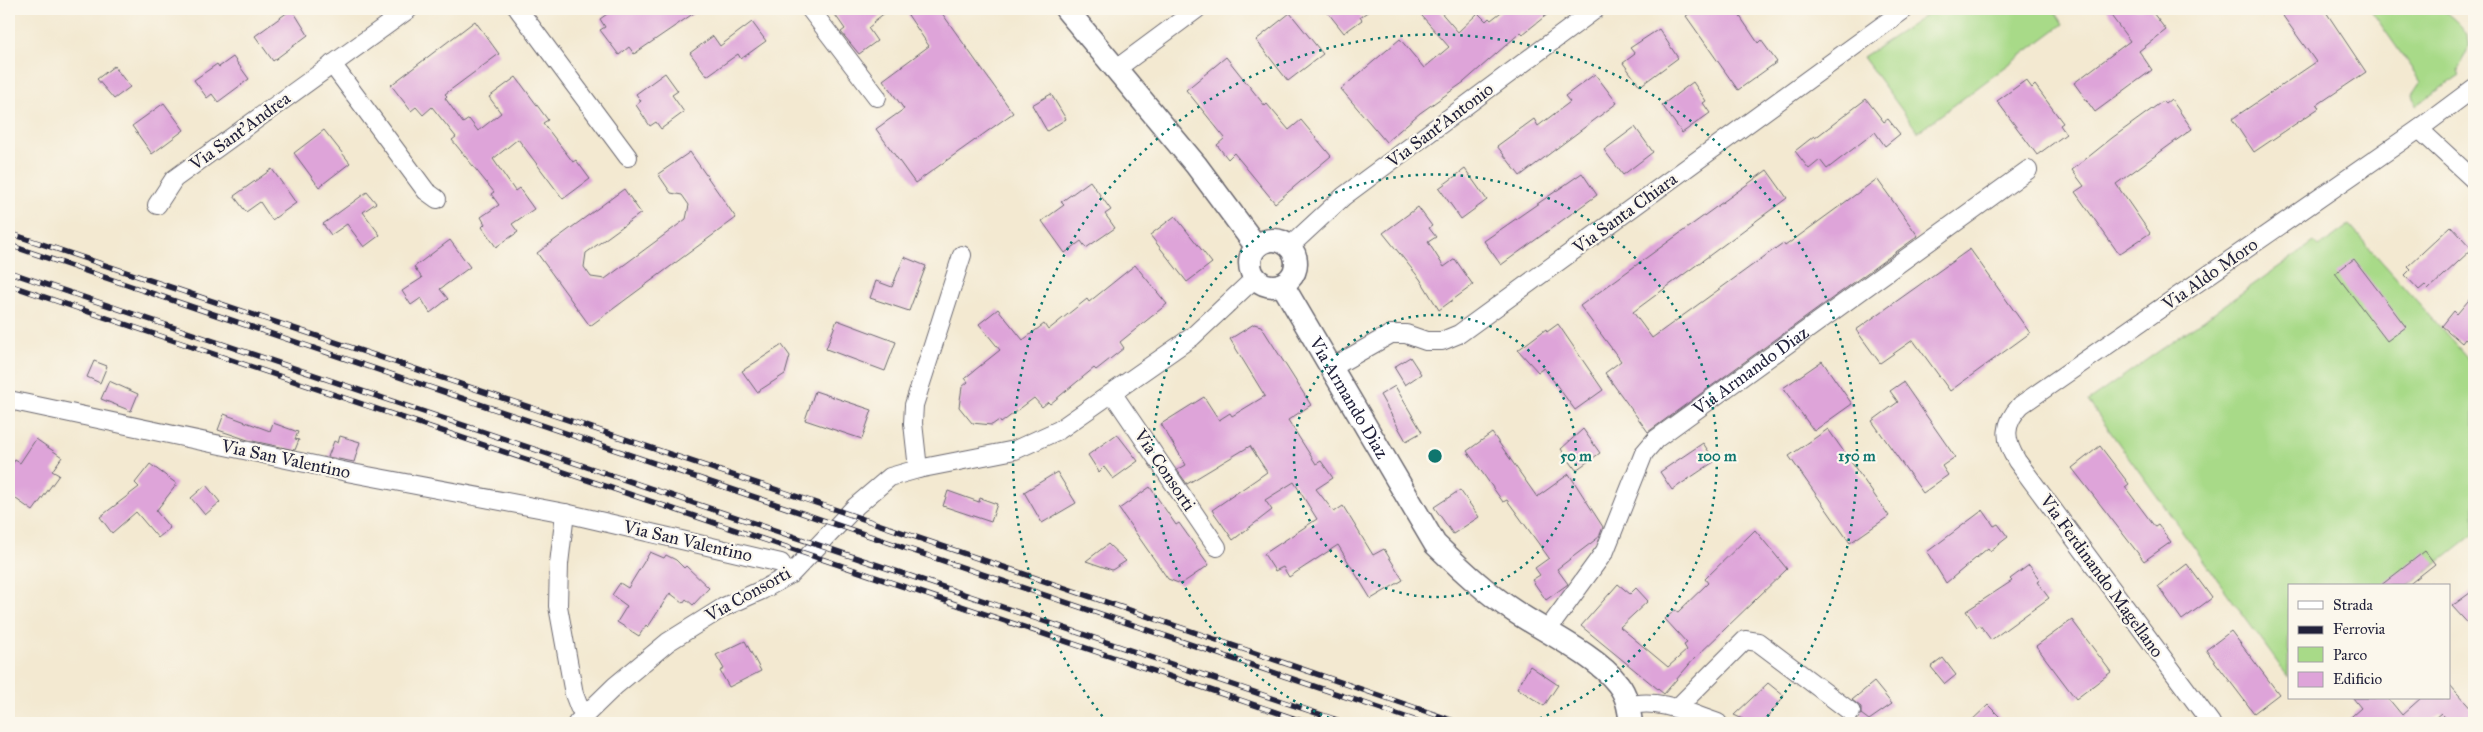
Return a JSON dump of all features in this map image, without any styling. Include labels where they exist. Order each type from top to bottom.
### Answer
[{"type":"street","name":"Via Sant'Andrea","points":[[157,205],[174,179],[410,9]]},
{"type":"street","points":[[518,9],[628,156]]},
{"type":"street","points":[[810,9],[877,97]]},
{"type":"street","points":[[1066,9],[1196,166],[1256,246]]},
{"type":"street","points":[[1116,69],[1197,9]]},
{"type":"street","name":"Via Sant'Antonio","points":[[1289,247],[1344,196],[1596,9]]},
{"type":"street","name":"Via Santa Chiara","points":[[1331,368],[1391,334],[1406,334],[1426,341],[1442,341],[1459,334],[1905,9]]},
{"type":"street","points":[[332,64],[426,191],[436,199]]},
{"type":"street","name":"Via Aldo Moro","points":[[2007,425],[2021,405],[2419,129],[2474,88]]},
{"type":"street","points":[[2419,129],[2474,180]]},
{"type":"street","name":"Via Armando Diaz","points":[[1546,632],[1605,551],[1644,453],[1656,439],[2028,170]]},
{"type":"street","points":[[1269,241],[1280,242],[1289,247],[1295,257],[1295,268],[1291,277],[1282,284],[1273,286],[1263,284],[1255,278],[1251,270],[1250,261],[1256,246],[1269,241]]},
{"type":"street","points":[[918,469],[913,423],[914,405],[962,255]]},
{"type":"street","name":"Via Consorti","points":[[581,718],[660,649],[697,622],[790,574],[856,506],[890,477],[918,469],[989,456],[1034,444],[1060,430],[1192,337],[1255,278]]},
{"type":"street","name":"Via Armando Diaz","points":[[1282,284],[1435,544],[1464,573],[1511,610],[1610,674],[1624,693],[1630,715],[1643,703],[1677,708],[1718,723]]},
{"type":"street","name":"Via Consorti","points":[[1113,394],[1217,547]]},
{"type":"street","name":"Via San Valentino","points":[[9,400],[352,473],[565,513],[781,563]]},
{"type":"street","name":"Via Ferdinando Magellano","points":[[2007,425],[2007,441],[2017,461],[2211,723]]},
{"type":"street","points":[[565,513],[558,564],[558,606],[574,694],[581,718]]},
{"type":"street","points":[[1677,708],[1745,640],[1758,642],[1851,712]]},
{"type":"green space","points":[[1936,9],[2054,9],[2063,24],[1918,132],[1863,57]]},
{"type":"green space","points":[[2370,9],[2442,9],[2460,25],[2469,41],[2467,53],[2458,69],[2460,75],[2416,105],[2413,94],[2421,82]]},
{"type":"green space","points":[[2349,225],[2474,365],[2474,534],[2411,584],[2288,584],[2288,677],[2088,401],[2314,242],[2319,247]]},
{"type":"building","points":[[292,9],[308,35],[273,61],[255,36]]},
{"type":"building","points":[[614,9],[700,9],[634,54],[629,47],[619,55],[600,30],[605,27],[600,19]]},
{"type":"building","points":[[831,9],[890,9],[868,28],[877,41],[859,54],[841,32],[845,29]]},
{"type":"building","points":[[904,9],[939,9],[1013,113],[915,183],[876,129],[904,109],[883,80],[929,46]]},
{"type":"building","points":[[1325,9],[1372,9],[1360,17],[1362,20],[1344,33]]},
{"type":"building","points":[[1416,9],[1438,9],[1458,32],[1478,13],[1486,21],[1489,18],[1491,20],[1505,9],[1554,9],[1523,34],[1521,32],[1464,82],[1420,113],[1386,142],[1341,89],[1400,39],[1424,68],[1449,47]]},
{"type":"building","points":[[1696,9],[1735,9],[1758,43],[1761,40],[1777,62],[1738,90],[1686,16]]},
{"type":"building","points":[[2106,9],[2150,9],[2166,30],[2139,51],[2152,70],[2095,112],[2074,83],[2130,41]]},
{"type":"building","points":[[2278,9],[2324,9],[2366,72],[2317,105],[2319,108],[2254,152],[2232,119],[2316,62]]},
{"type":"building","points":[[1290,13],[1323,54],[1288,81],[1256,40]]},
{"type":"building","points":[[475,21],[499,54],[445,94],[447,96],[445,98],[463,123],[469,119],[478,131],[501,113],[489,97],[516,77],[548,120],[543,123],[573,162],[576,160],[590,179],[563,199],[518,139],[493,159],[515,191],[519,188],[534,209],[512,224],[518,232],[496,247],[482,227],[485,224],[481,217],[499,205],[491,194],[494,192],[452,140],[456,137],[432,107],[423,115],[416,107],[411,111],[391,85]]},
{"type":"building","points":[[752,22],[766,41],[741,59],[738,54],[707,76],[690,53],[713,36],[720,46]]},
{"type":"building","points":[[1659,29],[1678,58],[1640,86],[1623,63],[1635,54],[1630,48]]},
{"type":"building","points":[[233,57],[249,79],[218,102],[212,94],[207,98],[194,80],[217,64],[219,67]]},
{"type":"building","points":[[1226,57],[1265,106],[1267,104],[1289,130],[1301,120],[1331,156],[1275,203],[1234,153],[1228,159],[1217,145],[1225,138],[1186,90]]},
{"type":"building","points":[[114,66],[130,87],[114,99],[97,79]]},
{"type":"building","points":[[665,73],[678,91],[672,95],[684,112],[661,129],[656,122],[650,126],[636,105],[641,101],[636,94]]},
{"type":"building","points":[[1595,74],[1617,103],[1520,176],[1497,146],[1534,119],[1538,126],[1570,102],[1565,96]]},
{"type":"building","points":[[2026,80],[2032,88],[2035,85],[2063,123],[2060,125],[2066,134],[2037,155],[1997,101]]},
{"type":"building","points":[[1693,82],[1706,101],[1703,103],[1710,113],[1682,133],[1662,105]]},
{"type":"building","points":[[1051,94],[1066,119],[1047,131],[1032,105]]},
{"type":"building","points":[[1866,99],[1884,122],[1888,119],[1900,134],[1885,146],[1875,132],[1827,169],[1820,160],[1809,169],[1795,151]]},
{"type":"building","points":[[2171,99],[2192,129],[2116,184],[2150,233],[2119,254],[2075,192],[2084,186],[2072,170],[2163,101],[2165,104]]},
{"type":"building","points":[[164,103],[184,130],[152,154],[132,126]]},
{"type":"building","points":[[1635,127],[1653,152],[1623,175],[1604,150]]},
{"type":"building","points":[[324,130],[350,163],[319,187],[294,153]]},
{"type":"building","points":[[690,152],[736,218],[590,326],[537,253],[624,189],[641,213],[586,253],[584,267],[591,277],[605,279],[686,219],[689,205],[682,195],[671,193],[658,174]]},
{"type":"building","points":[[272,169],[296,203],[272,220],[260,202],[246,212],[234,196]]},
{"type":"building","points":[[1465,169],[1487,200],[1461,219],[1439,188]]},
{"type":"building","points":[[1767,170],[1787,198],[1633,312],[1652,338],[1783,243],[1785,246],[1877,179],[1918,236],[1648,432],[1605,373],[1621,361],[1580,306]]},
{"type":"building","points":[[1582,173],[1597,195],[1501,265],[1484,241]]},
{"type":"building","points":[[1090,181],[1111,210],[1105,214],[1115,228],[1086,248],[1081,241],[1065,253],[1042,221],[1064,205],[1061,202]]},
{"type":"building","points":[[367,192],[376,203],[363,212],[380,235],[364,247],[347,224],[331,235],[323,224]]},
{"type":"building","points":[[1418,207],[1432,226],[1429,228],[1436,237],[1428,242],[1444,267],[1455,259],[1473,285],[1439,310],[1420,279],[1383,233]]},
{"type":"building","points":[[1175,216],[1212,263],[1187,282],[1150,235]]},
{"type":"building","points":[[2451,226],[2472,249],[2429,289],[2425,285],[2419,290],[2405,275],[2411,269],[2408,266]]},
{"type":"building","points":[[450,240],[470,267],[440,289],[448,299],[430,313],[421,298],[411,305],[402,291],[422,278],[414,267]]},
{"type":"building","points":[[1970,249],[2030,333],[1950,391],[1913,340],[1880,363],[1856,330]]},
{"type":"building","points":[[904,257],[926,266],[909,311],[870,298],[876,281],[892,287]]},
{"type":"building","points":[[2354,259],[2406,327],[2387,341],[2335,273]]},
{"type":"building","points":[[1135,265],[1167,304],[1120,342],[1124,348],[1096,370],[1094,368],[1050,404],[1048,402],[1042,407],[1034,398],[1001,423],[999,420],[992,425],[972,423],[959,407],[962,387],[968,382],[965,378],[1000,350],[979,324],[998,309],[1023,340],[1044,324],[1048,330],[1087,299],[1089,302]]},
{"type":"building","points":[[2474,294],[2474,347],[2465,339],[2462,343],[2442,326],[2454,311],[2457,314]]},
{"type":"building","points":[[837,320],[896,342],[885,371],[826,349]]},
{"type":"building","points":[[1254,324],[1261,326],[1311,405],[1288,420],[1316,464],[1321,461],[1333,478],[1316,489],[1334,512],[1343,506],[1373,555],[1384,549],[1403,580],[1371,599],[1338,545],[1289,577],[1283,567],[1275,571],[1264,554],[1317,519],[1294,482],[1265,500],[1272,510],[1233,540],[1212,510],[1267,472],[1250,446],[1187,484],[1177,470],[1186,465],[1161,424],[1204,397],[1219,420],[1230,413],[1232,416],[1265,396],[1230,339]]},
{"type":"building","points":[[1558,324],[1603,390],[1575,410],[1544,368],[1538,372],[1518,350],[1546,329],[1547,332]]},
{"type":"building","points":[[782,345],[790,356],[785,374],[757,392],[742,371]]},
{"type":"building","points":[[1410,357],[1421,374],[1405,385],[1394,367]]},
{"type":"building","points":[[94,361],[107,366],[100,383],[87,377]]},
{"type":"building","points":[[1822,361],[1852,404],[1814,431],[1783,388]]},
{"type":"building","points":[[109,381],[138,394],[131,411],[101,399]]},
{"type":"building","points":[[1903,382],[1955,457],[1942,466],[1948,475],[1923,493],[1872,421],[1898,402],[1890,391]]},
{"type":"building","points":[[1395,386],[1422,432],[1406,441],[1380,395]]},
{"type":"building","points":[[815,391],[872,410],[862,439],[805,420]]},
{"type":"building","points":[[224,414],[270,431],[273,423],[298,432],[295,439],[299,440],[295,450],[248,440],[218,430]]},
{"type":"building","points":[[1583,429],[1600,453],[1576,470],[1561,449]]},
{"type":"building","points":[[1828,429],[1889,516],[1850,543],[1789,456]]},
{"type":"building","points":[[1492,433],[1537,497],[1569,474],[1603,527],[1599,537],[1557,569],[1568,584],[1546,600],[1532,580],[1540,575],[1535,568],[1549,558],[1507,500],[1503,502],[1467,451]]},
{"type":"building","points":[[1117,434],[1138,461],[1113,479],[1104,467],[1099,472],[1088,455]]},
{"type":"building","points":[[340,436],[360,442],[354,462],[328,457],[334,441],[338,443]]},
{"type":"building","points":[[36,439],[62,457],[52,471],[59,475],[33,511],[9,494],[9,469],[15,460],[20,463]]},
{"type":"building","points":[[1703,443],[1715,461],[1672,490],[1660,472]]},
{"type":"building","points":[[2100,446],[2129,484],[2125,487],[2155,527],[2158,525],[2171,542],[2144,561],[2072,468]]},
{"type":"building","points":[[150,464],[177,484],[156,511],[170,528],[158,538],[136,512],[112,533],[100,517],[139,487],[135,483]]},
{"type":"building","points":[[1057,472],[1076,503],[1042,523],[1024,492]]},
{"type":"building","points":[[206,485],[220,502],[205,515],[191,498]]},
{"type":"building","points":[[1150,487],[1176,525],[1179,523],[1209,565],[1181,584],[1168,579],[1119,509]]},
{"type":"building","points":[[1460,490],[1479,517],[1453,534],[1434,507]]},
{"type":"building","points":[[948,491],[979,502],[980,498],[997,504],[991,522],[943,506]]},
{"type":"building","points":[[1983,510],[1994,526],[1998,524],[2008,537],[1990,551],[1988,548],[1946,583],[1927,552]]},
{"type":"building","points":[[1755,530],[1787,569],[1694,659],[1664,694],[1581,626],[1618,584],[1630,594],[1636,588],[1648,601],[1620,627],[1668,667],[1687,650],[1684,645],[1687,643],[1665,619],[1675,610],[1678,612],[1708,583],[1705,579]]},
{"type":"building","points":[[1108,544],[1126,561],[1112,570],[1086,561]]},
{"type":"building","points":[[2425,551],[2435,564],[2410,584],[2383,584]]},
{"type":"building","points":[[650,552],[664,558],[666,555],[676,560],[684,568],[686,566],[709,588],[693,605],[686,599],[683,603],[670,593],[648,627],[646,625],[639,636],[617,622],[627,606],[612,595],[620,583],[628,588]]},
{"type":"building","points":[[2187,564],[2212,598],[2182,620],[2158,586]]},
{"type":"building","points":[[2029,565],[2040,580],[2037,582],[2049,598],[1991,640],[1980,625],[1977,627],[1966,611],[2012,581],[2010,579]]},
{"type":"building","points":[[2474,590],[2474,630],[2452,606]]},
{"type":"building","points":[[2072,620],[2111,672],[2076,699],[2036,646]]},
{"type":"building","points":[[2231,631],[2279,694],[2254,713],[2206,650]]},
{"type":"building","points":[[745,641],[761,671],[729,687],[720,671],[724,669],[716,655]]},
{"type":"building","points":[[1943,658],[1956,675],[1945,684],[1931,667]]},
{"type":"building","points":[[1530,666],[1558,685],[1544,706],[1517,688]]},
{"type":"building","points":[[1874,682],[1892,704],[1869,720],[1861,714],[1861,707],[1852,700]]},
{"type":"building","points":[[1768,683],[1784,696],[1763,723],[1751,723],[1734,715]]},
{"type":"building","points":[[2450,685],[2474,712],[2474,723],[2451,723],[2441,713],[2429,723],[2344,723],[2361,708],[2355,700],[2390,700],[2402,715],[2419,700],[2450,700]]},
{"type":"building","points":[[1988,705],[2006,723],[1969,723]]},
{"type":"railway","points":[[9,233],[825,506],[1460,723]]},
{"type":"railway","points":[[9,245],[1423,723]]},
{"type":"railway","points":[[9,272],[1346,723]]},
{"type":"railway","points":[[9,285],[1308,723]]}]
